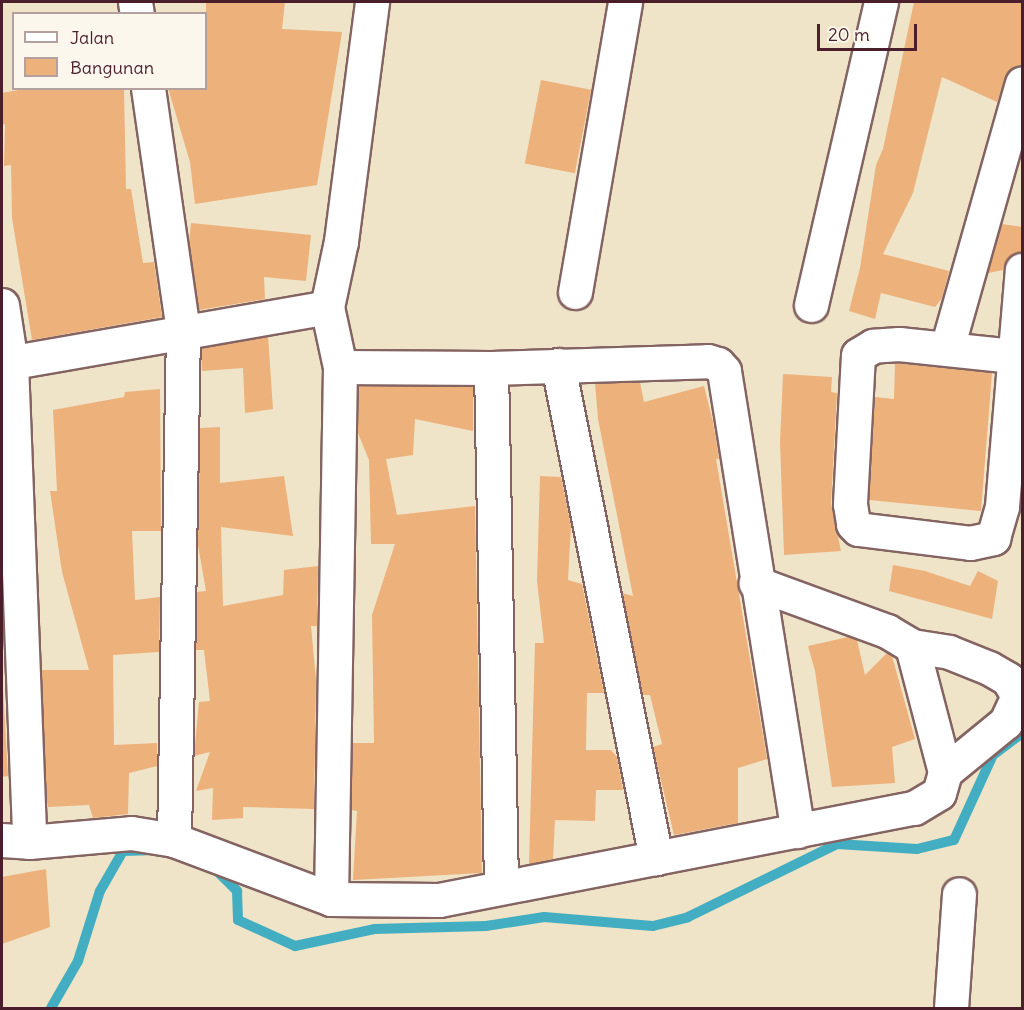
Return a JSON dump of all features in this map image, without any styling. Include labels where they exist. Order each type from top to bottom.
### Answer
[{"type":"street","points":[[331,899],[340,367],[327,308],[341,241],[372,2]]},
{"type":"street","points":[[575,292],[625,2]]},
{"type":"street","points":[[811,305],[881,2]]},
{"type":"street","points":[[948,348],[1023,83]]},
{"type":"street","points":[[148,90],[183,330],[174,840]]},
{"type":"street","points":[[1013,356],[948,348],[873,346],[858,356],[850,504],[853,524],[858,529],[978,542],[993,538],[1012,509],[1013,356],[1023,270]]},
{"type":"street","points":[[2,305],[6,364],[15,841],[131,833],[174,840],[331,899],[439,900],[501,886],[915,808],[939,794],[945,772],[912,646]]},
{"type":"street","points":[[6,364],[183,330],[327,308]]},
{"type":"street","points":[[340,367],[491,368],[708,361],[718,364],[724,371],[756,583],[798,831]]},
{"type":"street","points":[[558,365],[656,858]]},
{"type":"street","points":[[491,368],[501,886]]},
{"type":"street","points":[[756,583],[887,631],[912,646],[949,652],[1008,679],[1018,696],[1006,722],[945,772]]},
{"type":"street","points":[[951,1008],[960,894]]},
{"type":"building","points":[[206,2],[285,2],[282,29],[342,32],[317,185],[195,204],[190,162],[169,90],[207,90]]},
{"type":"building","points":[[914,2],[1023,2],[1023,65],[1009,70],[997,102],[942,77],[913,193],[883,254],[949,271],[942,298],[935,307],[881,293],[875,319],[849,311],[860,268],[876,165],[883,149]]},
{"type":"building","points":[[541,80],[591,90],[575,173],[525,163]]},
{"type":"building","points":[[18,90],[124,90],[126,189],[131,189],[143,263],[154,262],[162,317],[32,340],[12,218],[11,165],[4,166],[5,124],[2,125],[2,93]]},
{"type":"building","points":[[191,223],[311,235],[306,281],[264,277],[265,299],[199,310],[189,242]]},
{"type":"building","points":[[1001,224],[1023,227],[1021,252],[1007,259],[1003,270],[988,273]]},
{"type":"building","points":[[268,336],[273,409],[245,413],[243,368],[202,371],[201,348]]},
{"type":"building","points":[[895,363],[992,373],[981,511],[869,500],[875,397],[894,399]]},
{"type":"building","points":[[783,374],[832,377],[831,392],[837,393],[831,503],[841,551],[784,555],[780,442]]},
{"type":"building","points":[[640,382],[644,402],[704,386],[713,422],[719,459],[716,459],[767,759],[738,768],[738,823],[674,835],[653,747],[662,744],[650,695],[643,695],[622,593],[633,596],[598,419],[595,383]]},
{"type":"building","points":[[358,386],[473,387],[473,431],[415,419],[413,455],[386,459],[397,515],[475,506],[482,873],[353,880],[357,811],[351,810],[352,743],[374,743],[372,615],[395,544],[371,544],[369,460],[358,433]]},
{"type":"building","points":[[160,389],[161,531],[132,531],[135,600],[160,597],[159,652],[113,655],[114,745],[157,743],[157,766],[129,773],[128,814],[93,818],[89,805],[48,807],[46,798],[41,670],[89,670],[62,572],[50,491],[57,491],[53,410],[124,397],[125,392]]},
{"type":"building","points":[[220,427],[220,483],[284,476],[293,536],[221,527],[223,606],[283,595],[284,570],[318,566],[317,626],[311,626],[316,680],[314,809],[243,807],[243,818],[212,820],[213,788],[196,791],[210,752],[194,756],[199,702],[210,701],[204,650],[196,650],[197,592],[206,591],[198,545],[200,428]]},
{"type":"building","points":[[540,476],[561,477],[571,526],[568,580],[582,584],[604,693],[587,693],[586,750],[611,750],[617,757],[623,790],[596,790],[595,821],[555,820],[553,859],[529,864],[535,643],[544,643],[537,581]]},
{"type":"building","points":[[893,565],[925,571],[970,586],[978,571],[998,581],[992,619],[889,591]]},
{"type":"building","points":[[848,637],[857,640],[865,675],[887,653],[892,656],[915,739],[892,747],[895,783],[832,787],[815,671],[808,646]]},
{"type":"building","points":[[2,671],[8,776],[2,777]]},
{"type":"building","points":[[46,869],[50,927],[2,944],[2,877]]},
{"type":"waterway","points":[[214,868],[237,891],[238,920],[295,946],[374,929],[486,926],[544,917],[653,926],[688,917],[837,844],[917,849],[954,840],[993,755],[1022,733]]},
{"type":"waterway","points":[[51,1008],[78,961],[100,891],[123,851],[147,850]]}]
